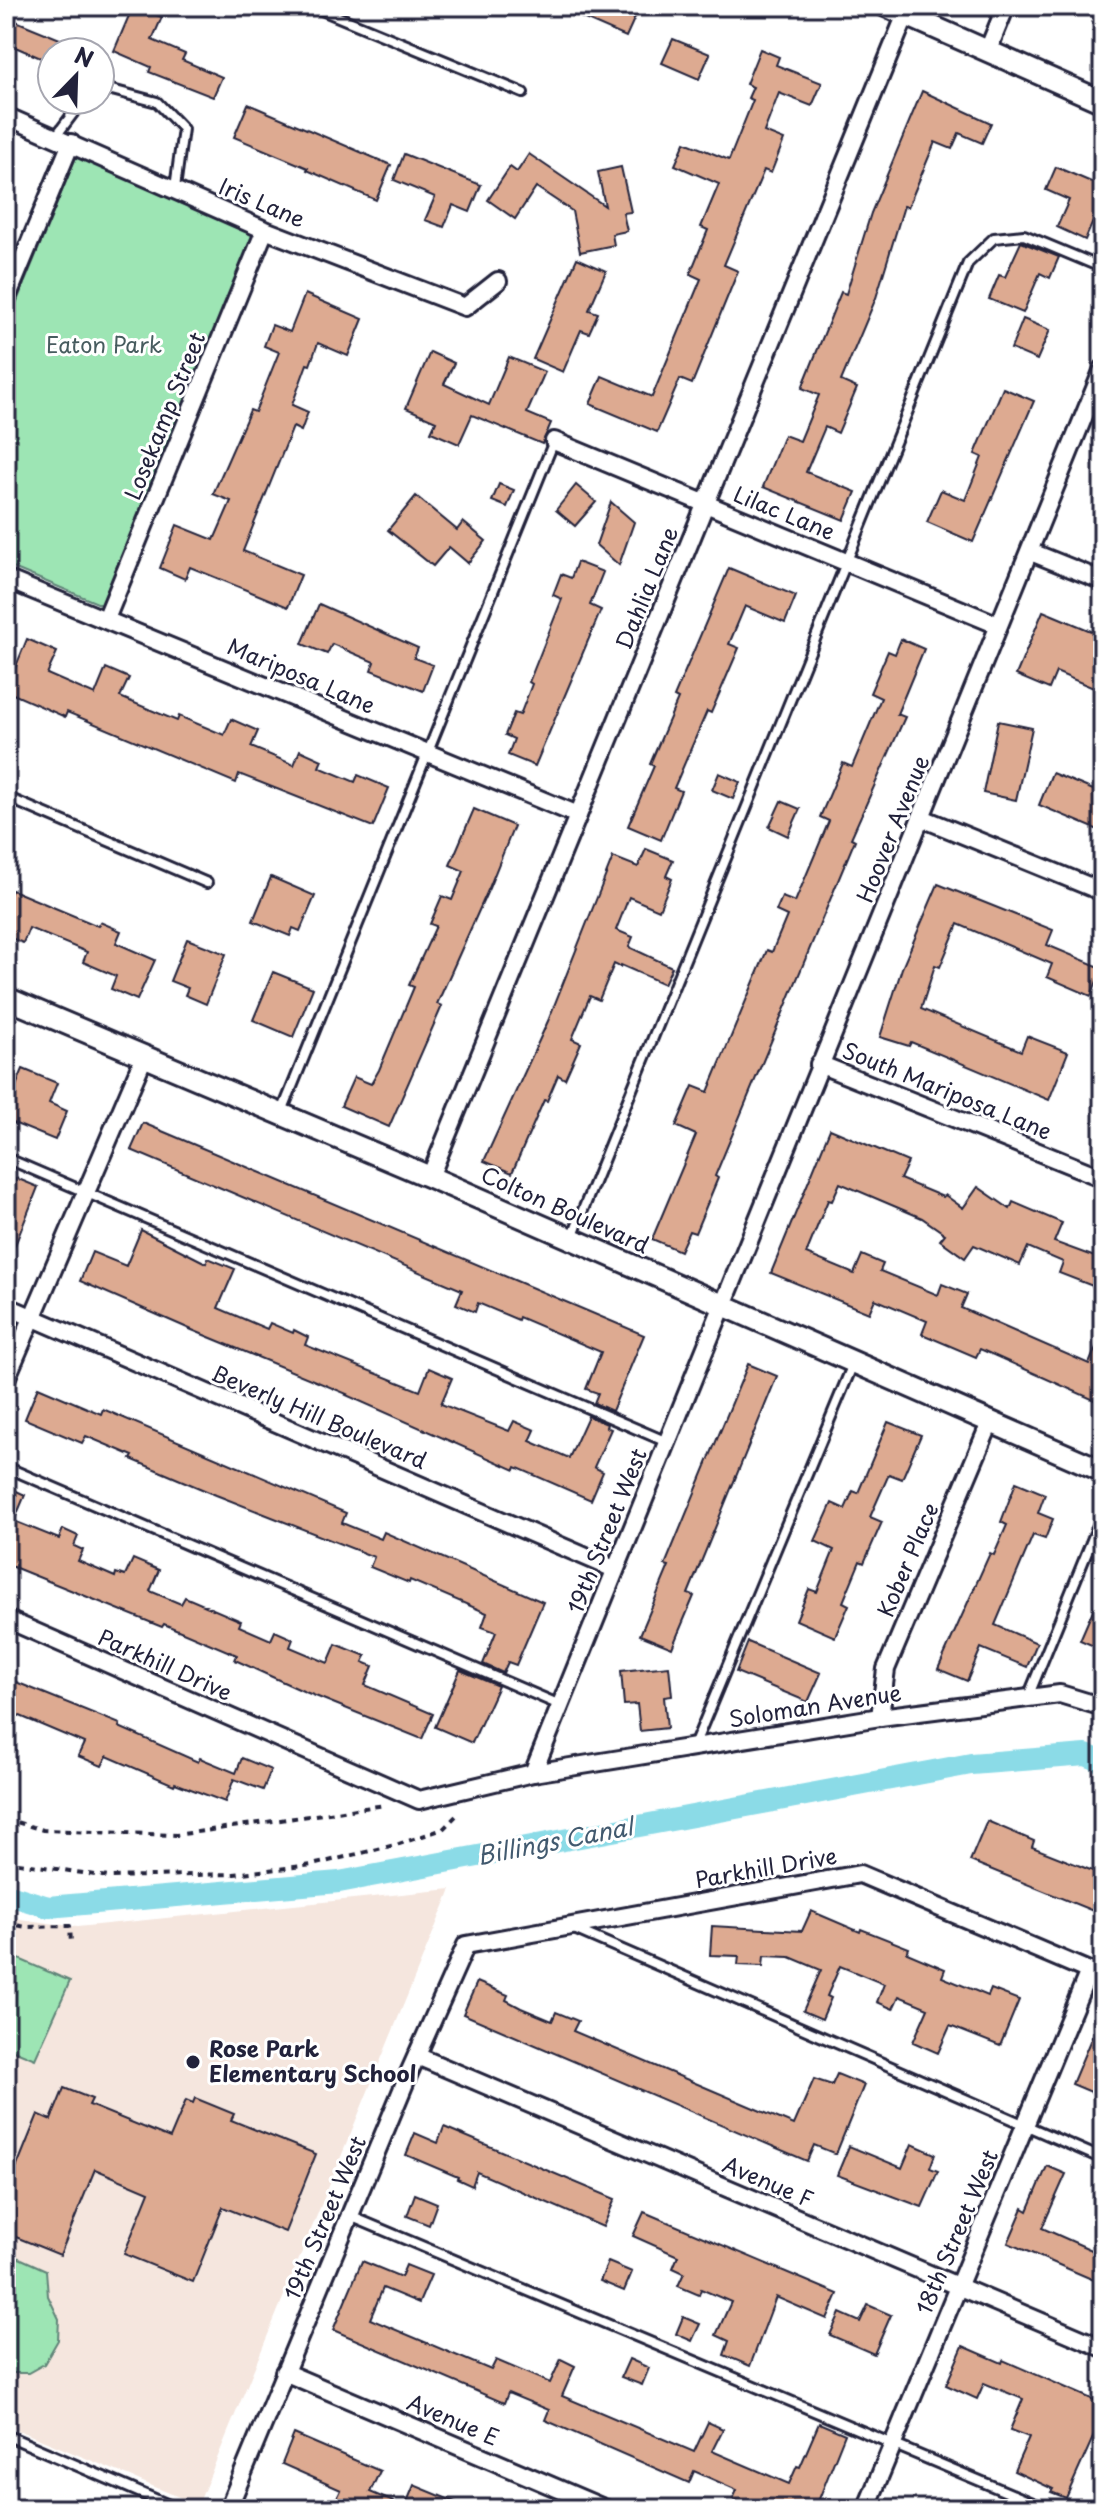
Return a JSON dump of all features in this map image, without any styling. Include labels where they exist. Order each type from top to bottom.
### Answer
[{"type":"street","points":[[886,6],[1103,102]]},
{"type":"street","points":[[988,50],[1006,6]]},
{"type":"street","name":"Dahlia Lane","points":[[430,1177],[906,14]]},
{"type":"street","name":"Iris Lane","points":[[6,116],[265,230],[465,307],[498,281]]},
{"type":"street","points":[[6,300],[63,140]]},
{"type":"street","name":"Losekamp Street","points":[[106,619],[265,230]]},
{"type":"street","name":"Hoover Avenue","points":[[723,1305],[1103,369]]},
{"type":"street","name":"Lilac Lane","points":[[554,441],[998,625]]},
{"type":"street","points":[[1031,552],[1103,581]]},
{"type":"street","name":"Mariposa Lane","points":[[6,579],[578,815]]},
{"type":"street","points":[[922,818],[1103,892]]},
{"type":"street","name":"Colton Boulevard","points":[[6,998],[430,1177],[1103,1471]]},
{"type":"street","points":[[6,1379],[144,1057]]},
{"type":"street","name":"South Mariposa Lane","points":[[819,1064],[1103,1178]]},
{"type":"street","name":"19th Street West","points":[[533,1773],[723,1305]]},
{"type":"street","name":"Beverly Hill Boulevard","points":[[6,1306],[614,1569]]},
{"type":"street","name":"Kober Place","points":[[880,1717],[886,1669],[990,1423]]},
{"type":"street","name":"Parkhill Drive","points":[[6,1619],[419,1800]]},
{"type":"street","name":"Soloman Avenue","points":[[533,1773],[880,1717],[1060,1694],[1103,1707]]},
{"type":"street","points":[[419,1800],[533,1773]]},
{"type":"street","name":"Parkhill Drive","points":[[466,1945],[860,1874],[1096,1974]]},
{"type":"street","name":"19th Street West","points":[[228,2509],[349,2216],[466,1945]]},
{"type":"street","name":"18th Street West","points":[[866,2509],[1025,2126],[1096,1974]]},
{"type":"street","name":"Avenue F","points":[[417,2056],[1103,2348]]},
{"type":"street","name":"Avenue E","points":[[284,2372],[606,2509]]},
{"type":"lane","points":[[312,6],[523,93]]},
{"type":"lane","points":[[116,91],[157,102],[183,129],[175,188]]},
{"type":"lane","points":[[63,140],[75,116]]},
{"type":"lane","points":[[571,1239],[968,263],[994,238],[1024,235],[1103,268]]},
{"type":"lane","points":[[281,1115],[554,441]]},
{"type":"lane","points":[[6,797],[207,883]]},
{"type":"lane","points":[[6,1158],[667,1442]]},
{"type":"lane","points":[[694,1747],[853,1363]]},
{"type":"lane","points":[[6,1467],[560,1705]]},
{"type":"lane","points":[[1027,1698],[1103,1513]]},
{"type":"lane","points":[[568,1927],[1103,2159]]},
{"type":"lane","points":[[349,2216],[1047,2509]]},
{"type":"lane","points":[[6,2435],[178,2509]]},
{"type":"path","points":[[6,1819],[43,1830],[176,1835],[419,1800]]},
{"type":"path","points":[[6,1861],[108,1877],[234,1874],[312,1865],[399,1844],[443,1829],[459,1813]]},
{"type":"path","points":[[6,1923],[26,1927],[70,1926],[71,1944]]},
{"type":"shaded area","name":"Rose Park Elementary School","points":[[451,1889],[198,2505],[6,2425],[6,1917],[77,1927]]},
{"type":"green space","name":"Eaton Park","points":[[76,157],[256,232],[102,605],[6,565],[6,328]]},
{"type":"green space","points":[[12,1956],[70,1981],[35,2059],[6,2047],[6,1970]]},
{"type":"green space","points":[[6,2252],[46,2270],[48,2296],[59,2319],[58,2340],[44,2364],[28,2373],[6,2373]]},
{"type":"building","points":[[133,6],[162,17],[152,40],[185,54],[182,60],[222,77],[213,97],[149,72],[151,67],[116,52]]},
{"type":"building","points":[[555,6],[640,6],[626,37]]},
{"type":"building","points":[[6,17],[53,36],[36,36],[36,56],[6,43]]},
{"type":"building","points":[[673,39],[710,54],[699,79],[662,63]]},
{"type":"building","points":[[760,49],[779,57],[776,65],[822,83],[812,106],[779,93],[764,132],[784,140],[771,173],[764,170],[724,265],[738,271],[692,384],[680,379],[657,432],[590,404],[602,376],[652,397],[701,279],[690,274],[708,230],[701,227],[719,184],[675,165],[685,142],[729,160],[753,100],[748,98],[753,87],[746,84]]},
{"type":"building","points":[[922,91],[991,123],[982,143],[959,133],[952,149],[935,142],[908,207],[904,206],[876,298],[841,381],[857,388],[838,433],[825,427],[806,472],[856,492],[844,520],[763,487],[784,435],[800,441],[819,395],[802,388],[841,292],[846,294],[871,213]]},
{"type":"building","points":[[248,104],[391,165],[376,200],[234,137]]},
{"type":"building","points":[[404,154],[481,185],[470,212],[453,205],[444,227],[425,220],[435,197],[394,180]]},
{"type":"building","points":[[529,154],[605,206],[598,172],[621,167],[631,212],[623,213],[627,231],[612,234],[614,245],[580,252],[572,211],[536,187],[515,219],[488,200],[510,167],[517,172]]},
{"type":"building","points":[[1056,167],[1103,187],[1103,199],[1085,240],[1057,227],[1069,200],[1046,190]]},
{"type":"building","points":[[1021,242],[1059,257],[1050,278],[1040,273],[1023,313],[989,299],[999,275],[1005,277]]},
{"type":"building","points":[[577,258],[606,271],[589,310],[598,313],[589,333],[581,330],[563,372],[533,359]]},
{"type":"building","points":[[305,294],[363,319],[348,356],[318,343],[310,365],[307,364],[292,405],[308,412],[301,431],[293,427],[243,551],[301,575],[288,607],[190,567],[185,579],[160,568],[177,525],[214,540],[231,501],[213,494],[250,410],[255,412],[279,352],[264,346],[272,325],[290,332]]},
{"type":"building","points":[[1023,319],[1050,330],[1037,360],[1011,349]]},
{"type":"building","points":[[430,352],[454,363],[444,384],[489,405],[509,357],[545,372],[527,413],[551,423],[542,444],[472,415],[459,444],[431,432],[436,421],[406,408]]},
{"type":"building","points":[[1003,388],[1034,401],[973,542],[927,522],[941,490],[965,500],[982,457],[975,454]]},
{"type":"building","points":[[499,484],[514,490],[507,507],[492,501]]},
{"type":"building","points":[[576,485],[596,502],[575,526],[556,510]]},
{"type":"building","points":[[416,496],[457,530],[463,522],[486,541],[468,563],[449,547],[433,566],[388,530]]},
{"type":"building","points":[[611,502],[634,522],[619,565],[596,545]]},
{"type":"building","points":[[577,562],[603,572],[590,605],[601,610],[535,766],[508,755],[514,739],[505,735],[514,713],[520,715],[532,684],[529,682],[562,599],[553,595],[561,574],[571,578]]},
{"type":"building","points":[[729,568],[796,596],[785,623],[745,606],[729,644],[739,648],[711,713],[707,711],[674,788],[681,791],[661,840],[628,826],[678,699],[674,697]]},
{"type":"building","points":[[319,604],[418,648],[414,658],[433,665],[423,691],[371,670],[374,662],[332,644],[327,654],[302,644]]},
{"type":"building","points":[[1043,611],[1103,636],[1103,692],[1056,672],[1049,689],[1016,675]]},
{"type":"building","points":[[27,639],[57,652],[47,674],[95,695],[106,668],[129,678],[120,697],[177,721],[179,716],[224,735],[231,719],[258,731],[251,747],[294,765],[300,750],[322,760],[319,767],[355,782],[358,775],[389,788],[373,827],[239,774],[236,783],[67,712],[65,717],[6,691]]},
{"type":"building","points":[[901,639],[924,649],[897,714],[905,717],[851,838],[855,840],[715,1176],[718,1178],[695,1233],[689,1231],[680,1251],[652,1239],[696,1135],[676,1126],[693,1086],[708,1092],[767,950],[772,952],[787,916],[776,911],[782,897],[795,902],[829,821],[820,817],[843,763],[852,767],[881,698],[870,693],[888,651],[895,654]]},
{"type":"building","points":[[998,721],[1032,728],[1016,800],[983,793]]},
{"type":"building","points":[[719,773],[740,782],[733,799],[712,790]]},
{"type":"building","points":[[1052,773],[1103,794],[1103,832],[1039,805]]},
{"type":"building","points":[[781,801],[800,809],[788,836],[769,827]]},
{"type":"building","points":[[474,809],[514,826],[437,1004],[442,1006],[389,1127],[341,1106],[354,1077],[371,1084],[379,1070],[414,987],[409,985],[436,926],[430,924],[442,896],[452,900],[464,871],[450,865]]},
{"type":"building","points":[[646,849],[673,860],[666,876],[672,879],[659,910],[629,897],[616,930],[633,937],[629,947],[672,967],[664,984],[614,964],[599,1000],[590,996],[572,1039],[581,1043],[565,1079],[558,1075],[547,1101],[544,1100],[512,1173],[484,1161],[548,1021],[613,857],[638,867]]},
{"type":"building","points":[[271,877],[315,896],[300,931],[293,928],[290,936],[253,921]]},
{"type":"building","points":[[938,884],[1053,930],[1047,945],[1102,968],[1091,996],[1047,977],[1052,964],[958,924],[940,967],[935,965],[921,1009],[1021,1051],[1027,1036],[1068,1052],[1049,1100],[911,1042],[909,1046],[880,1037],[902,968]]},
{"type":"building","points":[[12,890],[98,926],[100,922],[121,931],[116,943],[155,960],[137,1000],[111,989],[116,976],[83,962],[87,952],[29,928],[23,943],[6,936],[6,903]]},
{"type":"building","points":[[187,939],[226,954],[206,1004],[185,995],[188,988],[170,981]]},
{"type":"building","points":[[273,972],[313,988],[293,1037],[253,1020]]},
{"type":"building","points":[[23,1069],[57,1083],[49,1103],[67,1111],[55,1140],[6,1120],[6,1110]]},
{"type":"building","points":[[143,1123],[644,1335],[612,1411],[594,1403],[598,1393],[586,1389],[601,1352],[478,1303],[475,1312],[456,1304],[462,1290],[131,1150]]},
{"type":"building","points":[[830,1129],[908,1162],[900,1179],[943,1197],[945,1195],[963,1208],[978,1187],[1010,1209],[1013,1202],[1062,1223],[1054,1242],[1103,1260],[1103,1290],[1059,1273],[1063,1262],[1028,1247],[1020,1265],[974,1245],[965,1258],[940,1240],[945,1234],[922,1218],[840,1183],[832,1201],[828,1200],[806,1254],[854,1274],[862,1255],[883,1264],[880,1271],[938,1295],[942,1284],[967,1294],[961,1308],[1089,1364],[1103,1331],[1103,1404],[980,1349],[976,1357],[922,1334],[927,1321],[875,1299],[869,1313],[771,1273]]},
{"type":"building","points":[[16,1178],[38,1187],[6,1268],[6,1200]]},
{"type":"building","points":[[141,1230],[206,1263],[208,1258],[235,1269],[218,1308],[267,1329],[270,1323],[293,1333],[294,1330],[308,1337],[305,1345],[420,1391],[429,1368],[452,1378],[441,1404],[509,1431],[514,1421],[535,1430],[530,1441],[569,1458],[588,1416],[607,1424],[606,1427],[611,1429],[594,1467],[603,1472],[591,1500],[80,1281],[92,1252],[126,1266]]},
{"type":"building","points":[[748,1364],[777,1376],[688,1594],[694,1596],[672,1648],[640,1635],[669,1566],[665,1565]]},
{"type":"building","points":[[38,1387],[101,1414],[103,1409],[346,1513],[342,1523],[381,1539],[384,1532],[543,1602],[516,1665],[508,1662],[503,1673],[483,1664],[496,1632],[482,1627],[487,1613],[410,1580],[409,1583],[370,1567],[374,1557],[216,1495],[86,1436],[82,1443],[25,1419]]},
{"type":"building","points":[[888,1422],[921,1435],[902,1479],[889,1474],[870,1517],[882,1522],[864,1563],[860,1561],[843,1602],[849,1605],[835,1637],[796,1620],[809,1589],[817,1592],[834,1550],[815,1541],[832,1503],[845,1509],[853,1491],[858,1493]]},
{"type":"building","points":[[1016,1482],[1045,1494],[1038,1513],[1053,1519],[1045,1539],[1033,1535],[995,1625],[1037,1643],[1027,1667],[981,1648],[967,1681],[938,1669],[990,1553],[994,1555],[1007,1525],[1001,1522]]},
{"type":"building","points":[[6,1486],[25,1495],[14,1521],[59,1539],[63,1529],[78,1536],[74,1546],[83,1550],[78,1561],[115,1577],[116,1573],[125,1576],[133,1559],[159,1570],[150,1591],[181,1604],[185,1597],[241,1621],[239,1626],[271,1640],[275,1631],[293,1639],[290,1647],[328,1663],[336,1644],[366,1656],[363,1662],[373,1666],[365,1685],[433,1714],[422,1739],[303,1691],[235,1660],[237,1655],[164,1624],[162,1627],[6,1564]]},
{"type":"building","points":[[1103,1587],[1103,1650],[1080,1640]]},
{"type":"building","points":[[748,1642],[821,1673],[808,1702],[736,1672]]},
{"type":"building","points":[[669,1666],[672,1696],[664,1697],[667,1728],[640,1731],[637,1704],[624,1705],[621,1671]]},
{"type":"building","points":[[460,1670],[498,1686],[472,1743],[435,1727]]},
{"type":"building","points":[[6,1678],[120,1724],[119,1727],[198,1762],[200,1758],[236,1773],[242,1758],[271,1770],[263,1790],[234,1779],[225,1802],[174,1785],[107,1756],[102,1766],[78,1756],[84,1743],[6,1710]]},
{"type":"building","points":[[987,1821],[1034,1841],[1032,1847],[1103,1875],[1103,1915],[970,1861]]},
{"type":"building","points":[[811,1911],[909,1948],[907,1953],[945,1969],[942,1977],[988,1996],[991,1989],[1019,2000],[1000,2046],[950,2026],[938,2053],[913,2042],[928,2008],[899,1996],[893,2009],[877,2002],[884,1984],[840,1966],[827,1996],[831,1998],[822,2019],[803,2011],[821,1970],[790,1957],[764,1956],[763,1966],[738,1965],[739,1956],[710,1955],[712,1926],[802,1931]]},
{"type":"building","points":[[477,1982],[508,1995],[506,2000],[521,2008],[552,2021],[556,2012],[578,2021],[573,2031],[794,2125],[814,2079],[832,2085],[837,2074],[864,2085],[836,2154],[814,2145],[807,2161],[463,2014]]},
{"type":"building","points":[[1103,2010],[1103,2097],[1072,2084]]},
{"type":"building","points":[[64,2088],[92,2099],[89,2105],[170,2138],[186,2100],[193,2103],[195,2098],[234,2114],[231,2120],[316,2154],[285,2232],[223,2207],[193,2282],[124,2254],[149,2192],[95,2169],[60,2255],[6,2233],[6,2193],[38,2114],[51,2120]]},
{"type":"building","points":[[444,2127],[615,2199],[603,2227],[477,2172],[472,2186],[406,2155],[415,2133],[438,2143]]},
{"type":"building","points":[[912,2144],[935,2154],[930,2168],[938,2171],[922,2207],[837,2175],[849,2146],[902,2168]]},
{"type":"building","points":[[1047,2166],[1066,2174],[1042,2228],[1103,2255],[1103,2284],[1008,2243],[1023,2208],[1028,2211]]},
{"type":"building","points":[[415,2194],[437,2203],[429,2225],[407,2216]]},
{"type":"building","points":[[644,2212],[838,2294],[827,2319],[776,2297],[750,2366],[724,2355],[729,2341],[716,2335],[731,2302],[701,2289],[699,2295],[678,2286],[684,2273],[673,2268],[678,2256],[633,2236]]},
{"type":"building","points":[[362,2261],[401,2277],[406,2265],[431,2275],[419,2303],[383,2288],[370,2319],[491,2370],[496,2360],[550,2383],[561,2359],[575,2366],[562,2396],[694,2452],[708,2422],[723,2429],[712,2451],[789,2484],[819,2423],[845,2434],[815,2509],[757,2509],[733,2499],[737,2490],[694,2471],[689,2483],[545,2420],[549,2410],[508,2393],[504,2403],[333,2330]]},
{"type":"building","points":[[608,2262],[632,2272],[624,2291],[600,2281]]},
{"type":"building","points":[[868,2305],[891,2315],[874,2354],[830,2335],[840,2313],[860,2322]]},
{"type":"building","points":[[683,2317],[700,2324],[692,2341],[676,2334]]},
{"type":"building","points":[[963,2346],[1103,2404],[1103,2437],[1095,2433],[1066,2498],[1014,2471],[1029,2437],[1010,2430],[1023,2399],[984,2383],[977,2399],[946,2385]]},
{"type":"building","points":[[629,2359],[649,2368],[642,2385],[621,2377]]},
{"type":"building","points":[[294,2434],[380,2471],[370,2492],[405,2507],[414,2485],[472,2509],[332,2509],[341,2490],[282,2464]]},
{"type":"waterway","name":"Billings Canal","points":[[6,1894],[48,1907],[339,1882],[971,1764],[1086,1755],[1103,1762]]},
{"type":"place","name":"Rose Park Elementary School","points":[[193,2062]]}]
